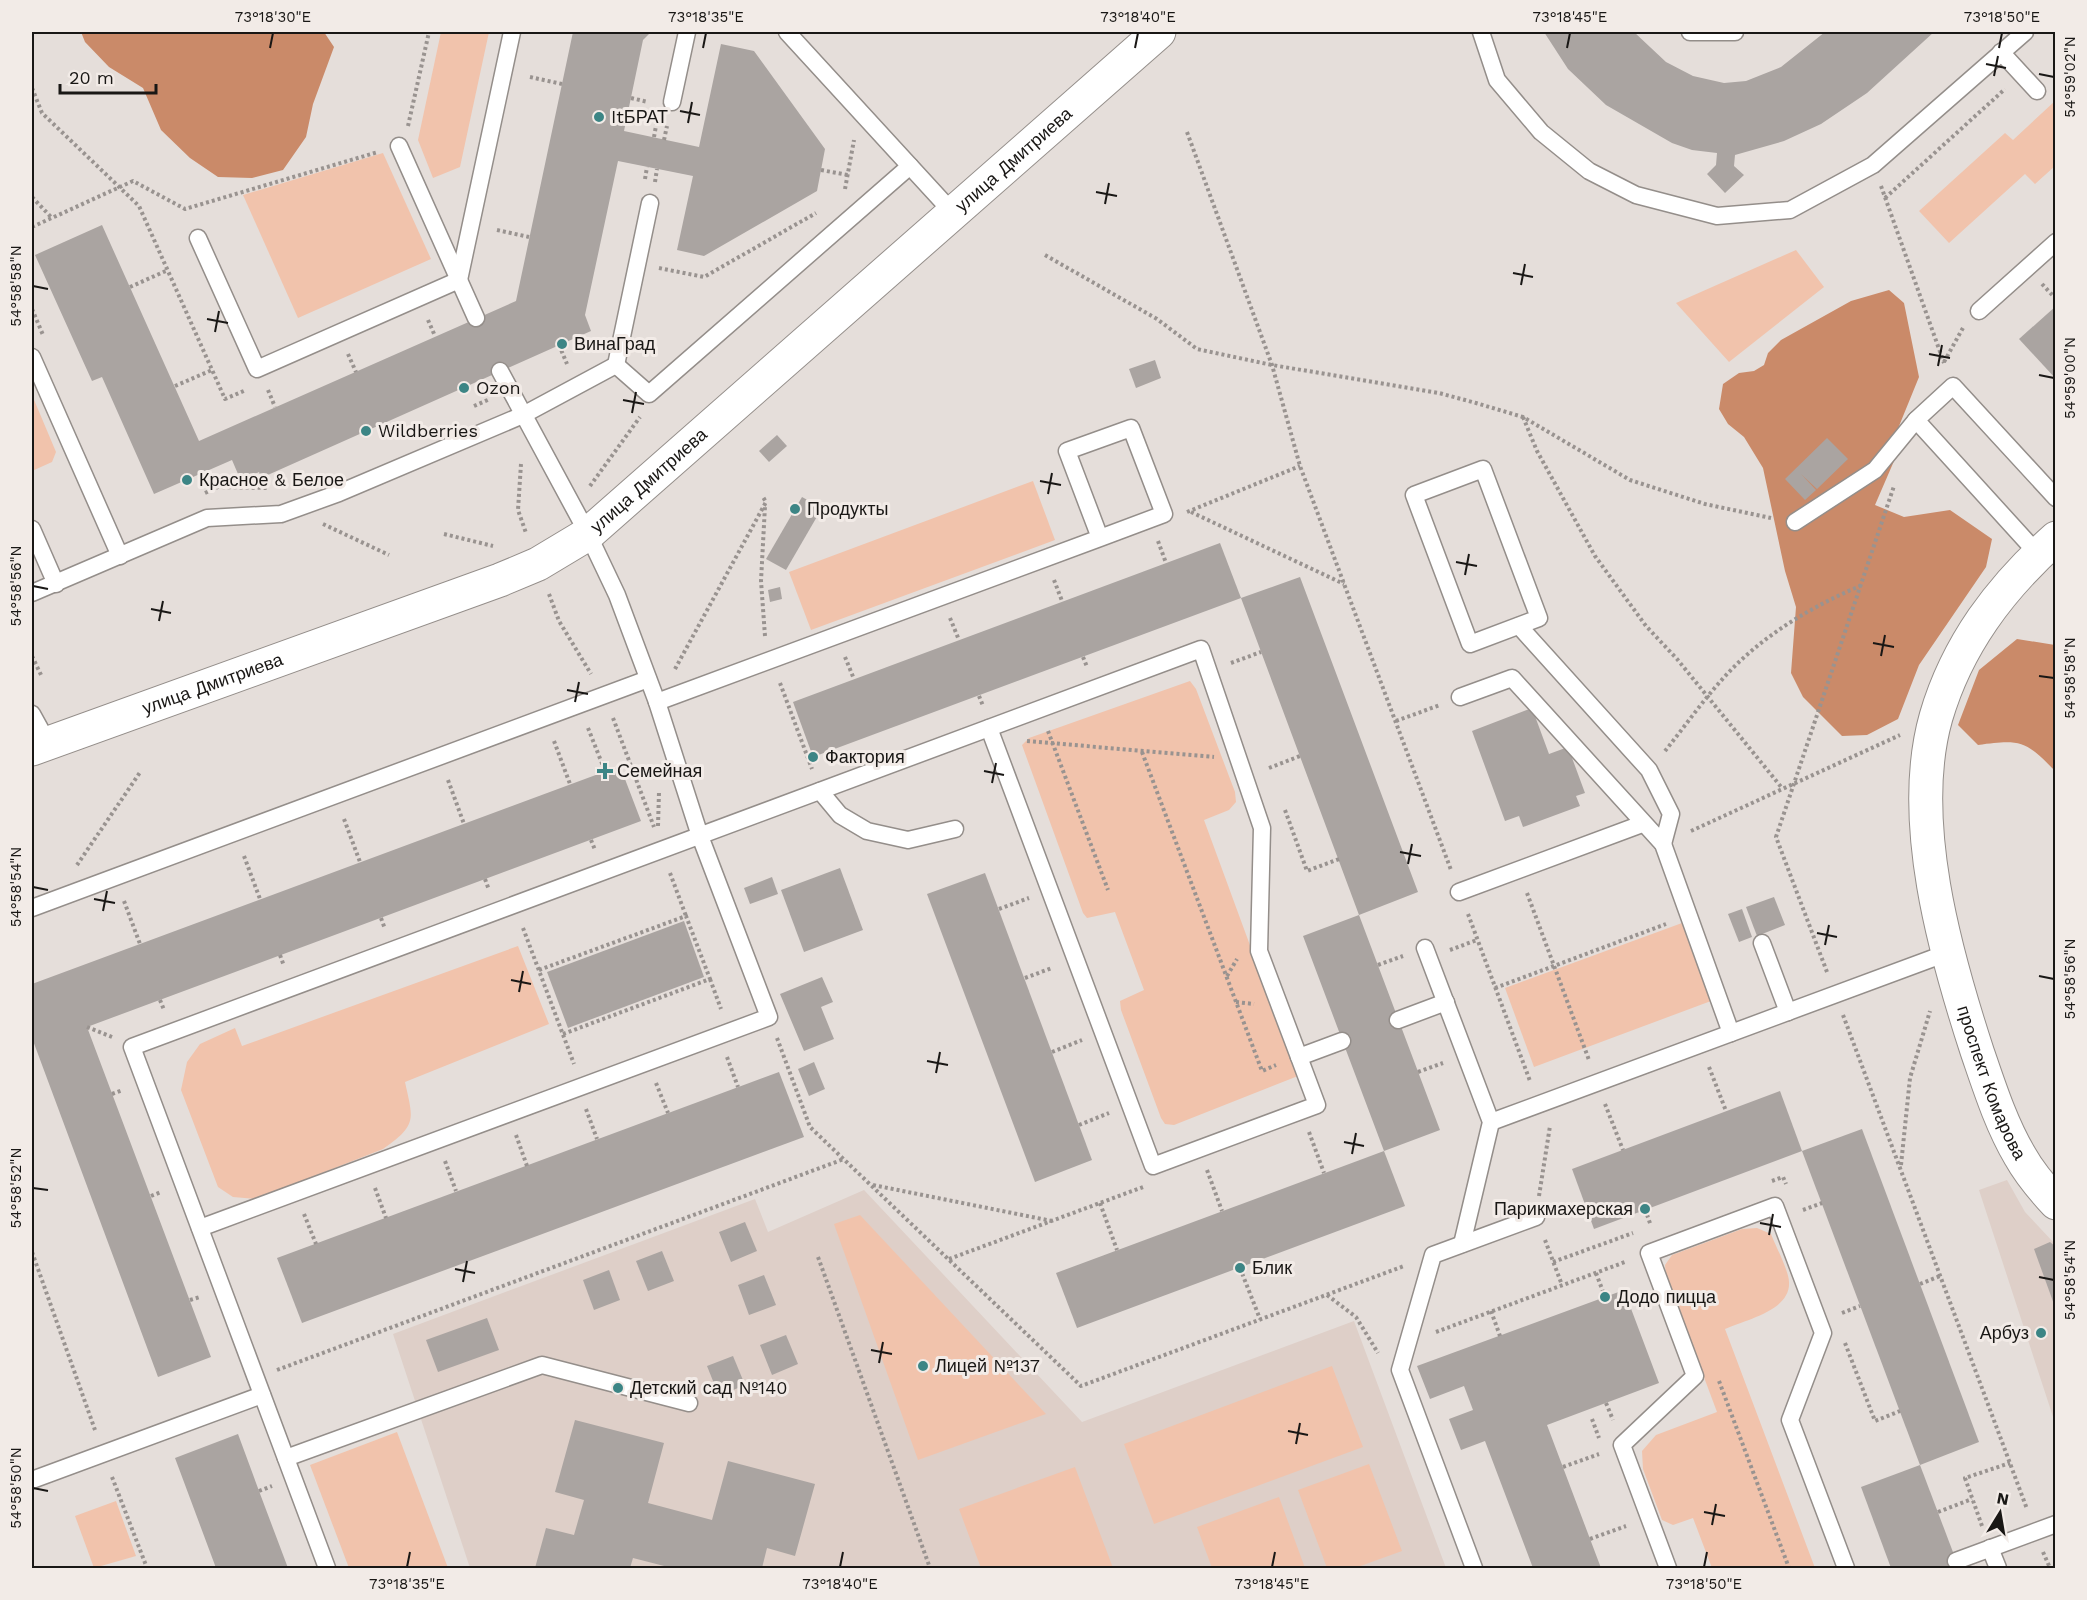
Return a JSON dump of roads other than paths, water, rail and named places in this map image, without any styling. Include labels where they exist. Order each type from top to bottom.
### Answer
[{"type":"main road","name":"улица Дмитриева","points":[[40,746],[500,580],[538,564],[588,534],[954,214],[1151,34]]},
{"type":"main road","name":"проспект Комарова","points":[[2047,546],[1986,610],[1958,656],[1935,718],[1925,789],[1929,851],[1947,953],[1991,1093],[2006,1128],[2034,1179],[2055,1203]]},
{"type":"lane","points":[[459,280],[512,32]]},
{"type":"lane","points":[[672,102],[687,32]]},
{"type":"lane","points":[[787,32],[954,214]]},
{"type":"lane","points":[[1480,32],[1497,80],[1541,132],[1589,171],[1636,195],[1717,216],[1790,210],[1873,165],[2025,32]]},
{"type":"lane","points":[[1690,32],[1735,32]]},
{"type":"lane","points":[[2001,52],[2037,91]]},
{"type":"lane","points":[[399,146],[476,318]]},
{"type":"lane","points":[[616,365],[649,394],[910,166]]},
{"type":"lane","points":[[32,594],[207,518],[280,514],[292,510],[523,416],[616,365],[650,203]]},
{"type":"lane","points":[[198,238],[257,369],[459,280]]},
{"type":"lane","points":[[1979,311],[2055,242]]},
{"type":"lane","points":[[32,357],[120,556]]},
{"type":"lane","points":[[200,1228],[769,1017],[700,836],[657,702],[617,595],[588,534],[500,371]]},
{"type":"lane","points":[[1795,522],[1875,470],[1916,420],[1953,386],[2055,498]]},
{"type":"lane","points":[[1916,420],[2047,546]]},
{"type":"lane","points":[[657,702],[1100,538],[1164,514],[1131,428],[1067,451],[1100,538]]},
{"type":"lane","points":[[1484,469],[1539,618],[1519,626],[1470,644],[1414,495],[1484,469]]},
{"type":"lane","points":[[32,529],[56,584]]},
{"type":"lane","points":[[1519,626],[1649,770],[1671,814],[1663,844]]},
{"type":"lane","points":[[327,1569],[132,1047],[514,904],[700,836],[820,791],[989,728],[1040,709],[1201,650],[1262,828],[1259,951],[1317,1106],[1153,1166],[989,728]]},
{"type":"lane","points":[[1460,697],[1512,678],[1642,824],[1663,844],[1731,1033]]},
{"type":"lane","points":[[32,908],[648,679]]},
{"type":"lane","points":[[32,714],[40,746]]},
{"type":"lane","points":[[820,791],[840,815],[867,831],[908,840],[955,830]]},
{"type":"lane","points":[[1459,892],[1642,824]]},
{"type":"lane","points":[[1762,942],[1788,1012]]},
{"type":"lane","points":[[1425,948],[1491,1122],[1462,1244]]},
{"type":"lane","points":[[1491,1122],[1947,953]]},
{"type":"lane","points":[[1398,1020],[1446,1002]]},
{"type":"lane","points":[[1299,1057],[1342,1041]]},
{"type":"lane","points":[[1668,1569],[1622,1445],[1695,1376],[1648,1253],[1775,1206],[1823,1333],[1790,1420],[1846,1569]]},
{"type":"lane","points":[[1474,1569],[1400,1370],[1433,1255],[1536,1217]]},
{"type":"lane","points":[[286,1458],[542,1365],[689,1403]]},
{"type":"lane","points":[[32,1480],[262,1395]]},
{"type":"lane","points":[[1956,1561],[2055,1524]]},
{"type":"lane","points":[[1990,1548],[1998,1569]]},
{"type":"place","name":"ItБРАТ","points":[[599,117]]},
{"type":"place","name":"ВинаГрад","points":[[562,344]]},
{"type":"place","name":"Ozon","points":[[464,388]]},
{"type":"place","name":"Wildberries","points":[[366,431]]},
{"type":"place","name":"Красное & Белое","points":[[187,480]]},
{"type":"place","name":"Продукты","points":[[795,509]]},
{"type":"place","name":"Фактория","points":[[813,757]]},
{"type":"place","name":"Семейная","points":[[605,771]]},
{"type":"place","name":"Парикмахерская","points":[[1645,1209]]},
{"type":"place","name":"Блик","points":[[1240,1268]]},
{"type":"place","name":"Додо пицца","points":[[1605,1297]]},
{"type":"place","name":"Арбуз","points":[[2041,1333]]},
{"type":"place","name":"Лицей №137","points":[[923,1366]]},
{"type":"place","name":"Детский сад №140","points":[[618,1388]]}]
